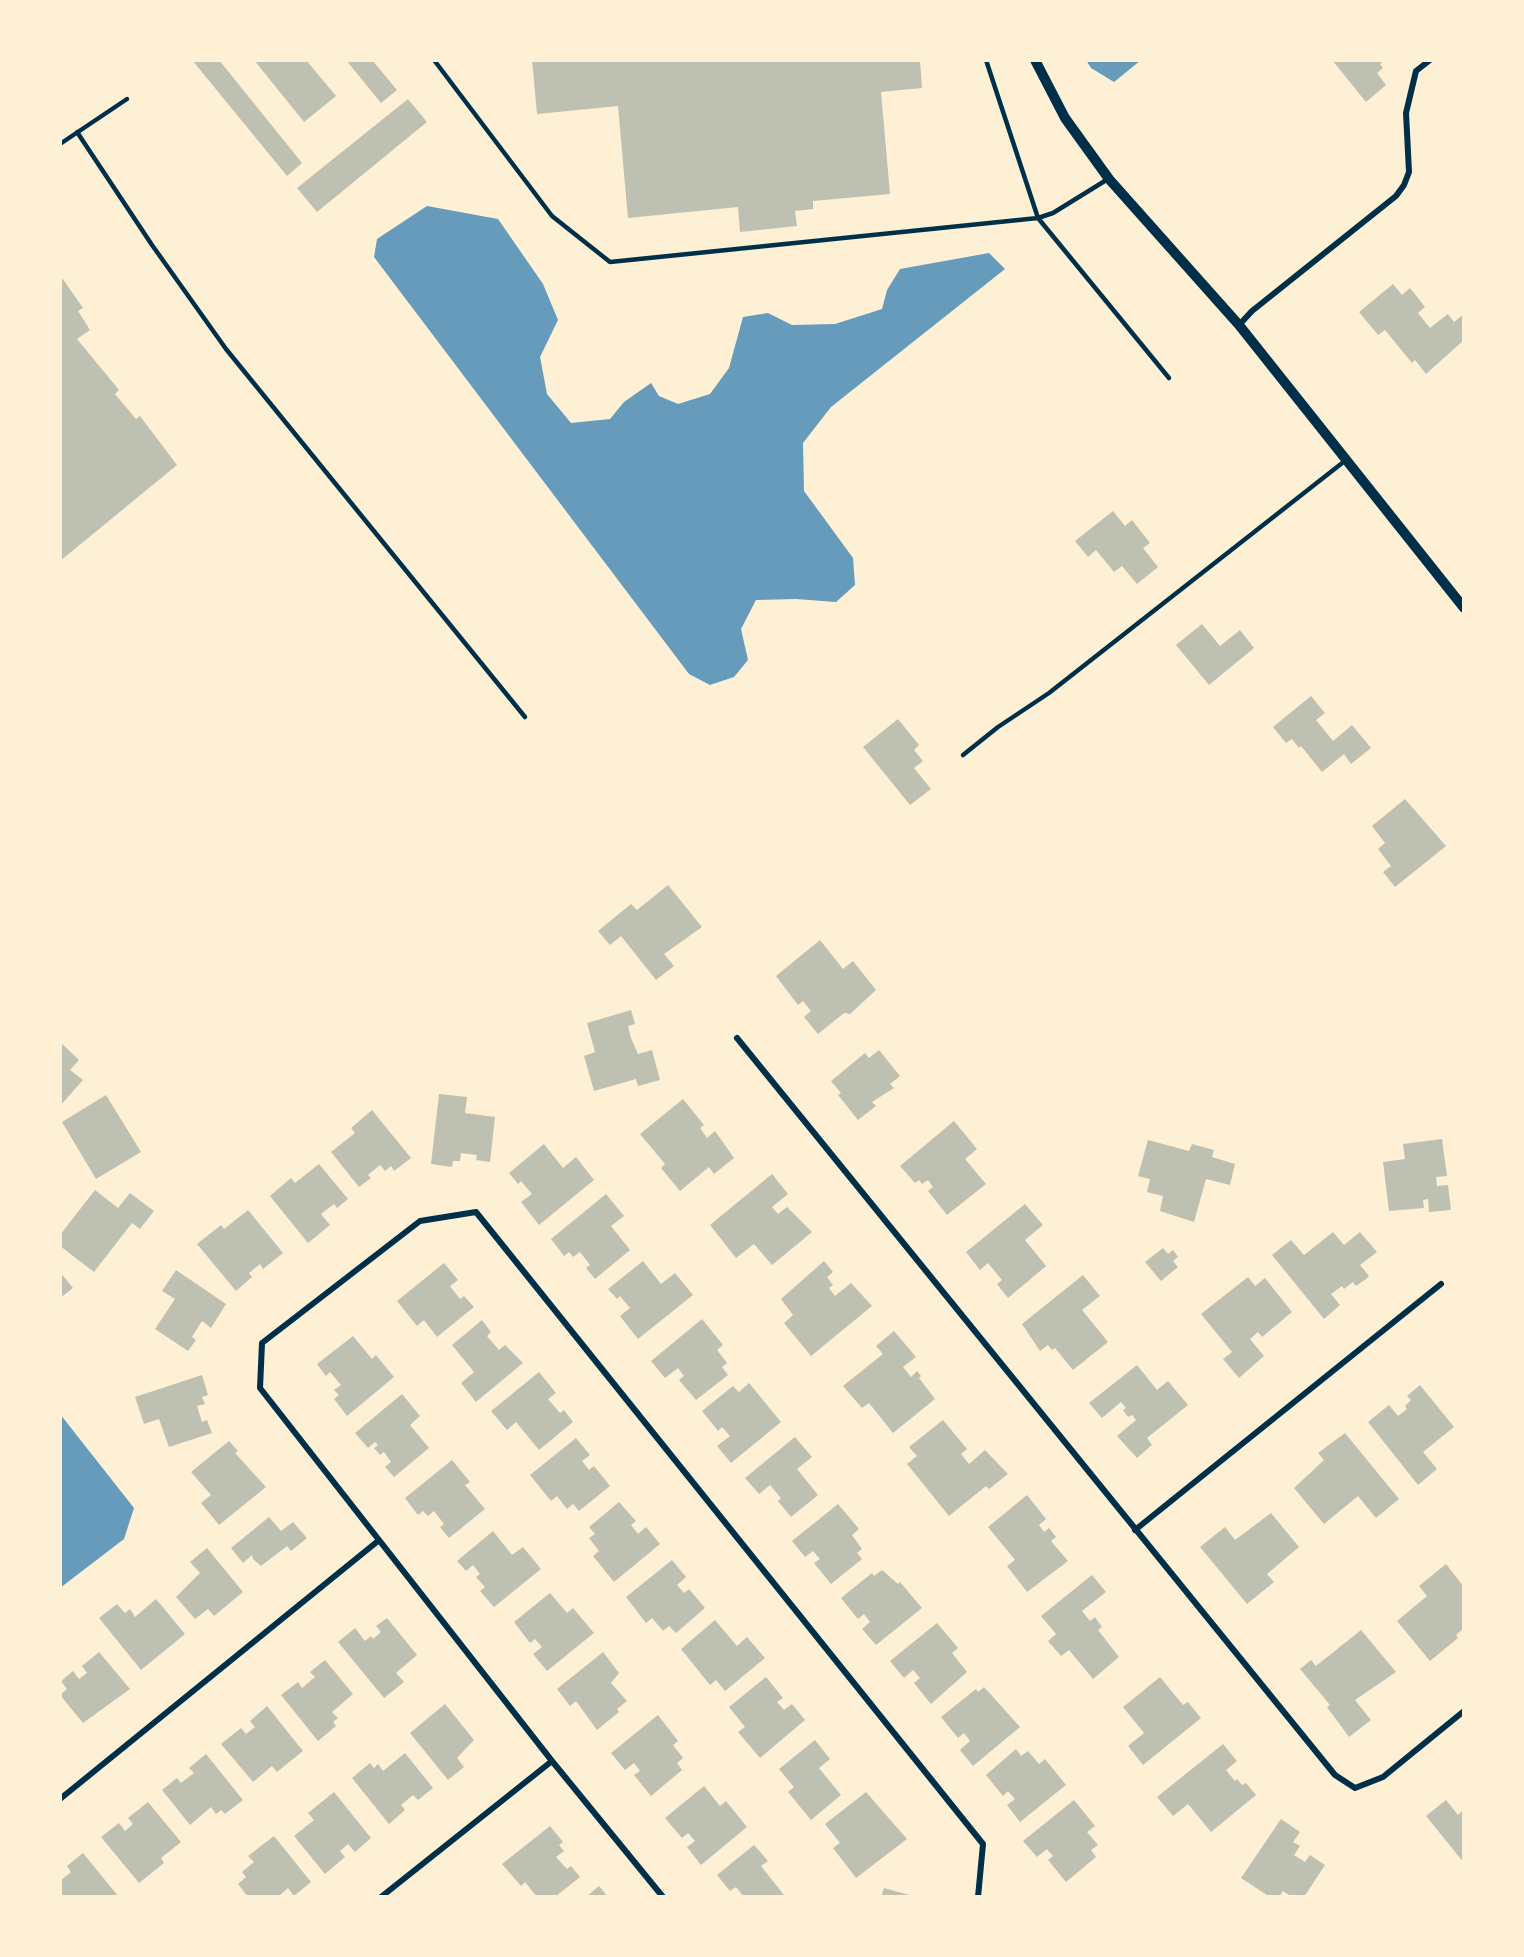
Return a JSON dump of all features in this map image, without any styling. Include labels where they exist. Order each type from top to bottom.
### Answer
[{"type":"street","points":[[1035,60],[1065,118],[1109,179],[1239,326],[1464,608]]},
{"type":"street","points":[[1239,326],[1252,311],[1396,196],[1404,185],[1409,172],[1406,113],[1416,71],[1430,60]]},
{"type":"street","points":[[737,1038],[1335,1776],[1355,1788],[1383,1777],[1464,1711]]},
{"type":"street","points":[[663,1897],[378,1541],[261,1388],[262,1343],[420,1221],[476,1212],[984,1844],[978,1897]]},
{"type":"street","points":[[1135,1530],[1441,1284]]},
{"type":"street","points":[[60,1799],[378,1541]]},
{"type":"street","points":[[381,1897],[552,1761]]},
{"type":"lane","points":[[434,60],[552,216],[610,262],[1038,218],[1053,213],[1109,179]]},
{"type":"lane","points":[[986,60],[1038,218],[1169,378]]},
{"type":"lane","points":[[60,144],[127,99]]},
{"type":"lane","points":[[77,132],[152,245],[226,349],[525,717]]},
{"type":"lane","points":[[963,755],[998,726],[1049,693],[1346,460]]},
{"type":"water","points":[[1086,60],[1141,60],[1114,82],[1091,68]]},
{"type":"water","points":[[427,206],[498,219],[543,284],[558,320],[540,357],[547,394],[571,423],[610,419],[624,402],[651,383],[659,396],[678,404],[710,394],[729,368],[743,317],[768,313],[792,325],[835,324],[882,309],[887,290],[900,269],[989,253],[1005,269],[831,407],[803,443],[804,491],[853,558],[855,585],[836,602],[796,599],[756,600],[741,629],[748,660],[734,677],[710,685],[689,674],[374,257],[377,239]]},
{"type":"water","points":[[60,1414],[134,1508],[124,1539],[60,1588]]},
{"type":"building","points":[[192,60],[219,60],[302,163],[287,176]]},
{"type":"building","points":[[254,60],[306,60],[336,96],[304,122]]},
{"type":"building","points":[[346,60],[372,60],[397,90],[381,103]]},
{"type":"building","points":[[532,60],[920,60],[922,88],[881,92],[890,194],[813,201],[813,209],[795,211],[797,226],[740,232],[738,207],[628,218],[618,106],[537,114]]},
{"type":"building","points":[[1332,60],[1385,60],[1380,64],[1383,68],[1377,73],[1386,85],[1366,102]]},
{"type":"building","points":[[408,99],[427,122],[317,212],[297,188]]},
{"type":"building","points":[[60,275],[83,308],[78,311],[90,330],[77,339],[119,390],[115,394],[136,419],[140,416],[177,465],[60,561]]},
{"type":"building","points":[[1393,284],[1402,295],[1410,288],[1425,307],[1418,313],[1430,328],[1448,314],[1454,322],[1464,314],[1464,340],[1426,374],[1415,360],[1412,363],[1385,330],[1378,335],[1359,312]]},
{"type":"building","points":[[1113,511],[1125,526],[1132,520],[1150,543],[1143,548],[1158,567],[1137,584],[1122,566],[1114,572],[1096,550],[1088,557],[1075,541]]},
{"type":"building","points":[[1202,624],[1220,646],[1240,630],[1254,648],[1209,685],[1176,645]]},
{"type":"building","points":[[1311,696],[1325,713],[1316,720],[1333,741],[1352,725],[1371,748],[1351,764],[1344,754],[1322,772],[1301,746],[1299,748],[1292,739],[1286,743],[1273,727]]},
{"type":"building","points":[[898,719],[919,745],[914,750],[923,761],[914,768],[931,789],[910,805],[863,747]]},
{"type":"building","points":[[1405,799],[1446,846],[1395,887],[1383,872],[1391,866],[1378,849],[1385,843],[1372,826]]},
{"type":"building","points":[[668,885],[702,927],[664,954],[674,966],[656,980],[621,936],[610,945],[598,931],[631,904],[637,910]]},
{"type":"building","points":[[820,940],[843,969],[853,961],[876,990],[850,1014],[844,1013],[818,1034],[804,1017],[811,1011],[803,1001],[798,1005],[776,976]]},
{"type":"building","points":[[631,1010],[635,1024],[628,1026],[631,1038],[638,1054],[652,1050],[660,1080],[638,1086],[636,1079],[594,1091],[584,1056],[595,1052],[587,1023]]},
{"type":"building","points":[[60,1042],[79,1060],[70,1070],[83,1080],[60,1106]]},
{"type":"building","points":[[879,1050],[900,1076],[890,1084],[894,1088],[872,1102],[876,1106],[858,1120],[838,1095],[841,1093],[831,1081],[865,1053],[869,1058]]},
{"type":"building","points":[[439,1094],[467,1097],[465,1113],[495,1117],[490,1162],[476,1160],[477,1155],[461,1153],[460,1161],[453,1161],[452,1167],[431,1164]]},
{"type":"building","points":[[106,1095],[141,1152],[96,1179],[62,1122]]},
{"type":"building","points":[[683,1099],[704,1125],[700,1128],[707,1138],[715,1131],[734,1158],[714,1174],[709,1167],[680,1191],[661,1168],[665,1164],[640,1134]]},
{"type":"building","points":[[372,1110],[411,1158],[394,1171],[391,1166],[385,1171],[380,1165],[368,1175],[371,1178],[359,1187],[331,1152],[355,1133],[351,1128]]},
{"type":"building","points":[[954,1121],[977,1149],[965,1159],[986,1184],[947,1215],[928,1191],[933,1187],[928,1180],[922,1184],[919,1180],[915,1183],[900,1166]]},
{"type":"building","points":[[1442,1139],[1447,1176],[1436,1177],[1437,1186],[1448,1185],[1451,1210],[1429,1212],[1428,1199],[1423,1200],[1424,1208],[1389,1211],[1383,1162],[1405,1159],[1403,1144]]},
{"type":"building","points":[[1148,1140],[1189,1151],[1192,1144],[1214,1150],[1212,1157],[1235,1164],[1230,1185],[1206,1179],[1194,1222],[1160,1211],[1163,1196],[1147,1192],[1150,1179],[1138,1176]]},
{"type":"building","points":[[544,1144],[563,1168],[576,1157],[594,1180],[539,1225],[521,1202],[532,1194],[521,1181],[518,1184],[509,1173]]},
{"type":"building","points":[[319,1164],[348,1199],[337,1208],[334,1204],[321,1214],[330,1225],[308,1243],[270,1196],[291,1178],[295,1183]]},
{"type":"building","points":[[772,1174],[788,1194],[772,1207],[778,1214],[787,1207],[812,1232],[772,1265],[754,1244],[736,1258],[710,1225]]},
{"type":"building","points":[[95,1190],[118,1208],[130,1193],[154,1211],[140,1229],[132,1223],[94,1272],[60,1246],[60,1235]]},
{"type":"building","points":[[606,1194],[624,1216],[611,1226],[630,1250],[595,1279],[586,1268],[590,1265],[580,1252],[573,1257],[569,1252],[564,1256],[551,1239]]},
{"type":"building","points":[[1025,1204],[1043,1225],[1025,1240],[1046,1266],[1008,1298],[997,1284],[1002,1280],[988,1263],[980,1270],[966,1252]]},
{"type":"building","points":[[248,1210],[283,1253],[263,1269],[260,1264],[249,1273],[252,1277],[236,1291],[197,1244],[221,1225],[224,1229]]},
{"type":"building","points":[[1333,1232],[1344,1245],[1360,1232],[1377,1252],[1360,1265],[1369,1276],[1366,1279],[1356,1286],[1353,1282],[1344,1289],[1342,1286],[1331,1294],[1340,1305],[1324,1319],[1272,1255],[1291,1240],[1304,1255]]},
{"type":"building","points":[[1163,1248],[1168,1254],[1173,1250],[1178,1257],[1173,1261],[1178,1267],[1161,1281],[1145,1262]]},
{"type":"building","points":[[643,1261],[661,1284],[675,1273],[693,1295],[638,1339],[620,1316],[630,1308],[620,1296],[617,1299],[608,1289]]},
{"type":"building","points":[[824,1261],[833,1272],[827,1277],[833,1285],[829,1288],[835,1296],[851,1283],[872,1306],[811,1356],[784,1323],[793,1315],[781,1299]]},
{"type":"building","points":[[444,1263],[458,1280],[450,1286],[460,1299],[464,1296],[474,1307],[437,1337],[424,1320],[417,1326],[397,1301]]},
{"type":"building","points":[[176,1270],[226,1304],[211,1328],[202,1321],[192,1337],[196,1340],[188,1351],[155,1329],[175,1299],[162,1291]]},
{"type":"building","points":[[60,1272],[73,1288],[60,1298]]},
{"type":"building","points":[[1083,1275],[1100,1296],[1082,1310],[1108,1342],[1073,1370],[1055,1348],[1052,1350],[1048,1345],[1040,1351],[1022,1324]]},
{"type":"building","points":[[1248,1277],[1255,1286],[1265,1278],[1292,1312],[1262,1337],[1258,1332],[1250,1339],[1264,1356],[1239,1378],[1223,1359],[1232,1352],[1201,1314]]},
{"type":"building","points":[[702,1319],[723,1345],[717,1350],[727,1363],[722,1367],[728,1375],[696,1400],[679,1380],[684,1376],[678,1368],[665,1378],[651,1361]]},
{"type":"building","points":[[482,1320],[491,1332],[487,1336],[499,1350],[505,1345],[523,1363],[476,1402],[461,1383],[474,1372],[452,1345]]},
{"type":"building","points":[[894,1331],[916,1357],[903,1367],[911,1377],[917,1371],[921,1376],[919,1378],[935,1399],[893,1433],[869,1403],[862,1408],[843,1386],[883,1354],[876,1346]]},
{"type":"building","points":[[353,1336],[372,1359],[376,1355],[394,1377],[347,1416],[334,1399],[339,1395],[334,1390],[341,1385],[330,1372],[326,1376],[317,1364]]},
{"type":"building","points":[[1137,1365],[1157,1390],[1168,1381],[1188,1405],[1147,1438],[1152,1445],[1137,1458],[1117,1436],[1136,1420],[1132,1415],[1128,1417],[1123,1410],[1126,1408],[1121,1402],[1102,1418],[1089,1403]]},
{"type":"building","points":[[539,1372],[556,1393],[548,1399],[560,1413],[564,1410],[573,1422],[539,1450],[516,1422],[507,1430],[491,1411]]},
{"type":"building","points":[[202,1375],[208,1395],[202,1397],[205,1404],[197,1406],[202,1422],[207,1420],[212,1433],[169,1447],[159,1419],[144,1424],[135,1397]]},
{"type":"building","points":[[749,1383],[781,1422],[731,1463],[717,1446],[730,1436],[722,1427],[718,1431],[702,1411],[733,1386],[739,1392]]},
{"type":"building","points":[[1420,1385],[1454,1427],[1423,1452],[1437,1469],[1418,1485],[1368,1422],[1389,1405],[1398,1416],[1407,1409],[1405,1406],[1411,1400],[1407,1396]]},
{"type":"building","points":[[402,1394],[420,1416],[410,1425],[429,1448],[394,1477],[385,1467],[391,1462],[384,1452],[380,1455],[374,1448],[378,1445],[375,1442],[368,1448],[355,1433]]},
{"type":"building","points":[[943,1420],[967,1449],[961,1454],[969,1464],[985,1450],[1008,1474],[989,1489],[986,1486],[949,1516],[907,1464],[917,1456],[909,1447]]},
{"type":"building","points":[[1345,1433],[1399,1499],[1376,1518],[1358,1496],[1324,1524],[1294,1488],[1324,1460],[1318,1453]]},
{"type":"building","points":[[795,1437],[812,1457],[797,1469],[818,1495],[791,1517],[778,1501],[781,1498],[770,1485],[759,1494],[745,1478]]},
{"type":"building","points":[[576,1438],[590,1455],[582,1461],[589,1470],[594,1466],[610,1486],[579,1511],[573,1504],[567,1509],[557,1496],[551,1501],[530,1475]]},
{"type":"building","points":[[229,1441],[238,1451],[235,1453],[266,1487],[219,1525],[201,1503],[211,1495],[191,1472]]},
{"type":"building","points":[[452,1460],[470,1482],[465,1485],[485,1509],[449,1538],[440,1527],[444,1524],[434,1511],[428,1516],[423,1511],[418,1515],[405,1498]]},
{"type":"building","points":[[1027,1495],[1046,1519],[1039,1525],[1044,1532],[1049,1528],[1056,1537],[1051,1541],[1068,1561],[1027,1592],[1007,1566],[1015,1560],[988,1527]]},
{"type":"building","points":[[619,1502],[636,1521],[631,1525],[638,1534],[646,1527],[660,1544],[614,1582],[593,1556],[599,1551],[589,1538],[595,1534],[589,1527]]},
{"type":"building","points":[[838,1504],[859,1529],[852,1535],[862,1549],[857,1553],[862,1559],[831,1584],[814,1563],[820,1559],[813,1551],[805,1557],[792,1541]]},
{"type":"building","points":[[1271,1513],[1299,1547],[1267,1574],[1274,1582],[1247,1604],[1200,1547],[1225,1527],[1235,1540]]},
{"type":"building","points":[[269,1517],[281,1531],[293,1522],[307,1538],[291,1551],[287,1546],[261,1566],[252,1555],[243,1563],[231,1548]]},
{"type":"building","points":[[493,1531],[512,1555],[523,1547],[541,1569],[494,1607],[480,1591],[485,1587],[476,1577],[480,1574],[473,1565],[466,1571],[457,1561]]},
{"type":"building","points":[[207,1548],[243,1592],[214,1616],[208,1609],[195,1619],[176,1597],[200,1573],[190,1562]]},
{"type":"building","points":[[672,1560],[686,1577],[677,1585],[684,1593],[689,1589],[705,1608],[676,1633],[669,1626],[663,1631],[652,1618],[646,1623],[626,1597]]},
{"type":"building","points":[[1446,1564],[1464,1587],[1464,1628],[1456,1635],[1458,1638],[1430,1661],[1397,1621],[1427,1596],[1419,1586]]},
{"type":"building","points":[[882,1570],[898,1584],[900,1582],[922,1608],[876,1645],[862,1629],[870,1622],[864,1614],[858,1619],[841,1598],[872,1573],[874,1576]]},
{"type":"building","points":[[1092,1575],[1106,1592],[1082,1611],[1090,1621],[1095,1617],[1102,1627],[1098,1630],[1119,1657],[1093,1679],[1069,1650],[1061,1656],[1048,1641],[1056,1634],[1041,1616]]},
{"type":"building","points":[[550,1593],[567,1613],[573,1608],[594,1633],[547,1671],[533,1654],[542,1647],[535,1639],[530,1643],[514,1622]]},
{"type":"building","points":[[156,1599],[185,1634],[141,1670],[99,1618],[117,1604],[125,1613],[130,1609],[135,1617]]},
{"type":"building","points":[[387,1618],[417,1655],[396,1673],[404,1682],[384,1698],[338,1642],[355,1628],[365,1641],[371,1636],[373,1639],[381,1632],[376,1626]]},
{"type":"building","points":[[715,1620],[737,1646],[747,1637],[765,1658],[725,1691],[716,1680],[710,1685],[681,1649]]},
{"type":"building","points":[[937,1623],[958,1648],[952,1653],[967,1672],[931,1704],[914,1683],[920,1678],[913,1670],[904,1678],[890,1661]]},
{"type":"building","points":[[1361,1630],[1396,1672],[1355,1700],[1371,1720],[1349,1737],[1327,1707],[1330,1705],[1300,1669],[1311,1660],[1316,1666]]},
{"type":"building","points":[[99,1652],[130,1689],[83,1723],[60,1695],[67,1689],[61,1681],[73,1671],[79,1679],[87,1673],[82,1666]]},
{"type":"building","points":[[603,1652],[619,1673],[611,1683],[627,1701],[617,1709],[619,1712],[597,1730],[576,1701],[570,1706],[557,1689]]},
{"type":"building","points":[[325,1660],[353,1694],[332,1712],[338,1718],[333,1722],[336,1726],[318,1741],[281,1695],[298,1682],[302,1688],[315,1677],[310,1672]]},
{"type":"building","points":[[766,1677],[783,1698],[777,1702],[784,1710],[792,1704],[805,1720],[760,1758],[738,1732],[745,1727],[729,1707]]},
{"type":"building","points":[[1160,1677],[1183,1705],[1188,1702],[1201,1718],[1143,1765],[1128,1746],[1144,1733],[1123,1707]]},
{"type":"building","points":[[984,1687],[1020,1727],[973,1766],[960,1750],[970,1741],[964,1733],[958,1738],[941,1717],[976,1689],[978,1692]]},
{"type":"building","points":[[445,1704],[474,1740],[457,1758],[464,1767],[448,1780],[410,1733]]},
{"type":"building","points":[[267,1706],[303,1751],[277,1772],[272,1766],[253,1782],[221,1744],[241,1728],[246,1734],[255,1727],[250,1721]]},
{"type":"building","points":[[658,1715],[678,1741],[673,1745],[683,1758],[677,1763],[682,1770],[651,1796],[634,1775],[640,1771],[634,1763],[625,1770],[611,1753]]},
{"type":"building","points":[[815,1740],[830,1759],[819,1768],[841,1795],[811,1820],[788,1792],[794,1787],[779,1769]]},
{"type":"building","points":[[1223,1744],[1237,1761],[1226,1770],[1235,1781],[1237,1779],[1242,1785],[1246,1783],[1256,1795],[1211,1832],[1188,1804],[1173,1816],[1157,1797]]},
{"type":"building","points":[[1016,1749],[1021,1756],[1028,1751],[1039,1764],[1045,1759],[1066,1785],[1020,1822],[1007,1805],[1015,1799],[1008,1791],[1003,1796],[986,1775]]},
{"type":"building","points":[[405,1753],[433,1788],[418,1800],[413,1795],[401,1805],[405,1810],[389,1824],[352,1778],[370,1763],[374,1768],[378,1764],[383,1771]]},
{"type":"building","points":[[206,1754],[243,1800],[225,1814],[221,1810],[216,1814],[211,1807],[190,1825],[162,1790],[177,1778],[181,1783],[194,1773],[189,1768]]},
{"type":"building","points":[[704,1786],[720,1806],[726,1801],[747,1827],[701,1865],[687,1847],[695,1841],[688,1833],[682,1838],[665,1818]]},
{"type":"building","points":[[334,1792],[371,1838],[355,1852],[348,1844],[340,1851],[345,1857],[325,1874],[294,1836],[314,1820],[308,1813]]},
{"type":"building","points":[[866,1792],[907,1839],[856,1878],[833,1848],[840,1843],[825,1824]]},
{"type":"building","points":[[1074,1800],[1095,1826],[1087,1832],[1098,1845],[1091,1850],[1096,1857],[1066,1882],[1048,1860],[1053,1856],[1047,1849],[1037,1857],[1023,1841]]},
{"type":"building","points":[[1446,1800],[1458,1815],[1464,1809],[1464,1863],[1426,1816]]},
{"type":"building","points":[[148,1802],[181,1842],[161,1858],[164,1863],[139,1883],[101,1837],[119,1823],[125,1831],[133,1824],[128,1818]]},
{"type":"building","points":[[1281,1819],[1300,1832],[1293,1842],[1300,1846],[1294,1855],[1305,1862],[1310,1855],[1325,1865],[1304,1897],[1292,1897],[1283,1891],[1279,1897],[1270,1897],[1241,1878]]},
{"type":"building","points":[[550,1826],[563,1842],[559,1845],[564,1851],[556,1857],[567,1869],[571,1866],[580,1877],[555,1897],[537,1897],[525,1882],[521,1886],[502,1864]]},
{"type":"building","points":[[274,1836],[311,1882],[294,1896],[288,1888],[280,1895],[282,1897],[248,1897],[238,1884],[246,1877],[242,1872],[254,1862],[248,1856]]},
{"type":"building","points":[[754,1845],[768,1861],[761,1866],[784,1895],[781,1897],[744,1897],[736,1887],[730,1891],[717,1875]]},
{"type":"building","points":[[83,1853],[119,1897],[60,1897],[60,1881],[71,1872],[67,1866]]},
{"type":"building","points":[[599,1886],[608,1897],[586,1897]]},
{"type":"building","points":[[884,1888],[913,1896],[913,1897],[881,1897]]}]
